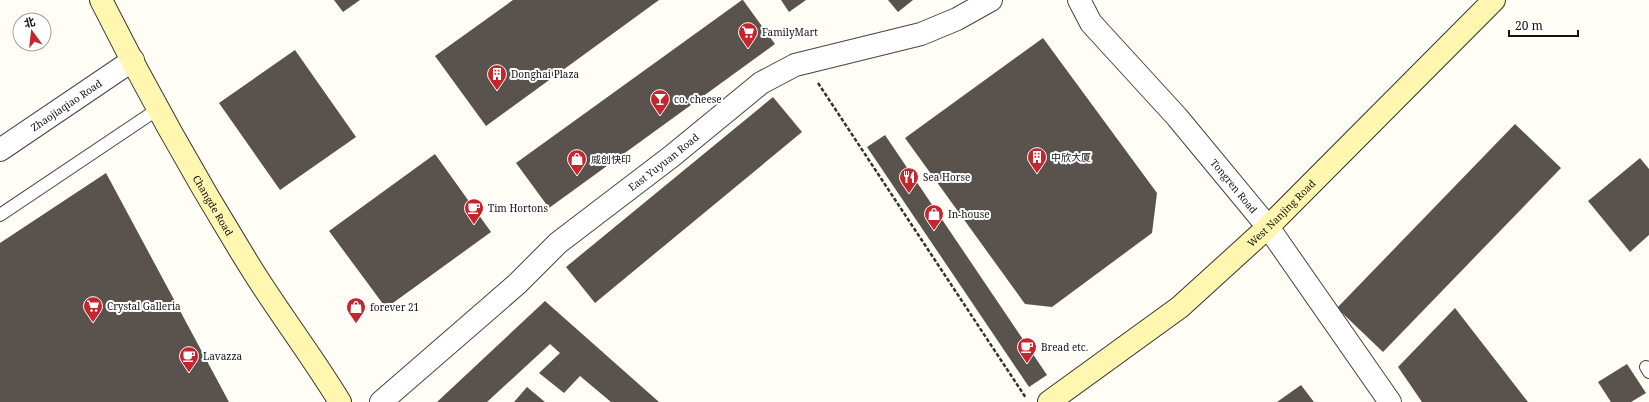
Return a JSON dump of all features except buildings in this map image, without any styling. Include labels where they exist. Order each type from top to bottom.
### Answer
[{"type":"main road","name":"Changde Road","points":[[101,0],[158,109],[209,200],[251,269],[340,402]]},
{"type":"main road","name":"West Nanjing Road","points":[[1049,402],[1180,307],[1268,227],[1494,0]]},
{"type":"street","name":"East Yuyuan Road","points":[[381,402],[517,284],[558,243],[672,156],[761,83],[795,65],[921,34],[957,19],[991,0]]},
{"type":"street","name":"Tongren Road","points":[[1079,0],[1092,23],[1178,117],[1268,227],[1390,402]]},
{"type":"street","name":"Zhaojiaqiao Road","points":[[0,150],[133,60]]},
{"type":"lane","points":[[0,215],[158,109]]},
{"type":"path","points":[[805,62],[1029,402]]},
{"type":"place","name":"FamilyMart","points":[[748,49]]},
{"type":"place","name":"Donghai Plaza","points":[[497,91]]},
{"type":"place","name":"co. cheese","points":[[660,116]]},
{"type":"place","name":"中欣大厦","points":[[1037,174]]},
{"type":"place","name":"威创快印","points":[[577,176]]},
{"type":"place","name":"Sea Horse","points":[[909,194]]},
{"type":"place","name":"Tim Hortons","points":[[474,225]]},
{"type":"place","name":"In-house","points":[[934,231]]},
{"type":"place","name":"Crystal Galleria","points":[[93,323]]},
{"type":"place","name":"forever 21","points":[[356,324]]},
{"type":"place","name":"Bread etc.","points":[[1027,364]]},
{"type":"place","name":"Lavazza","points":[[189,373]]}]
